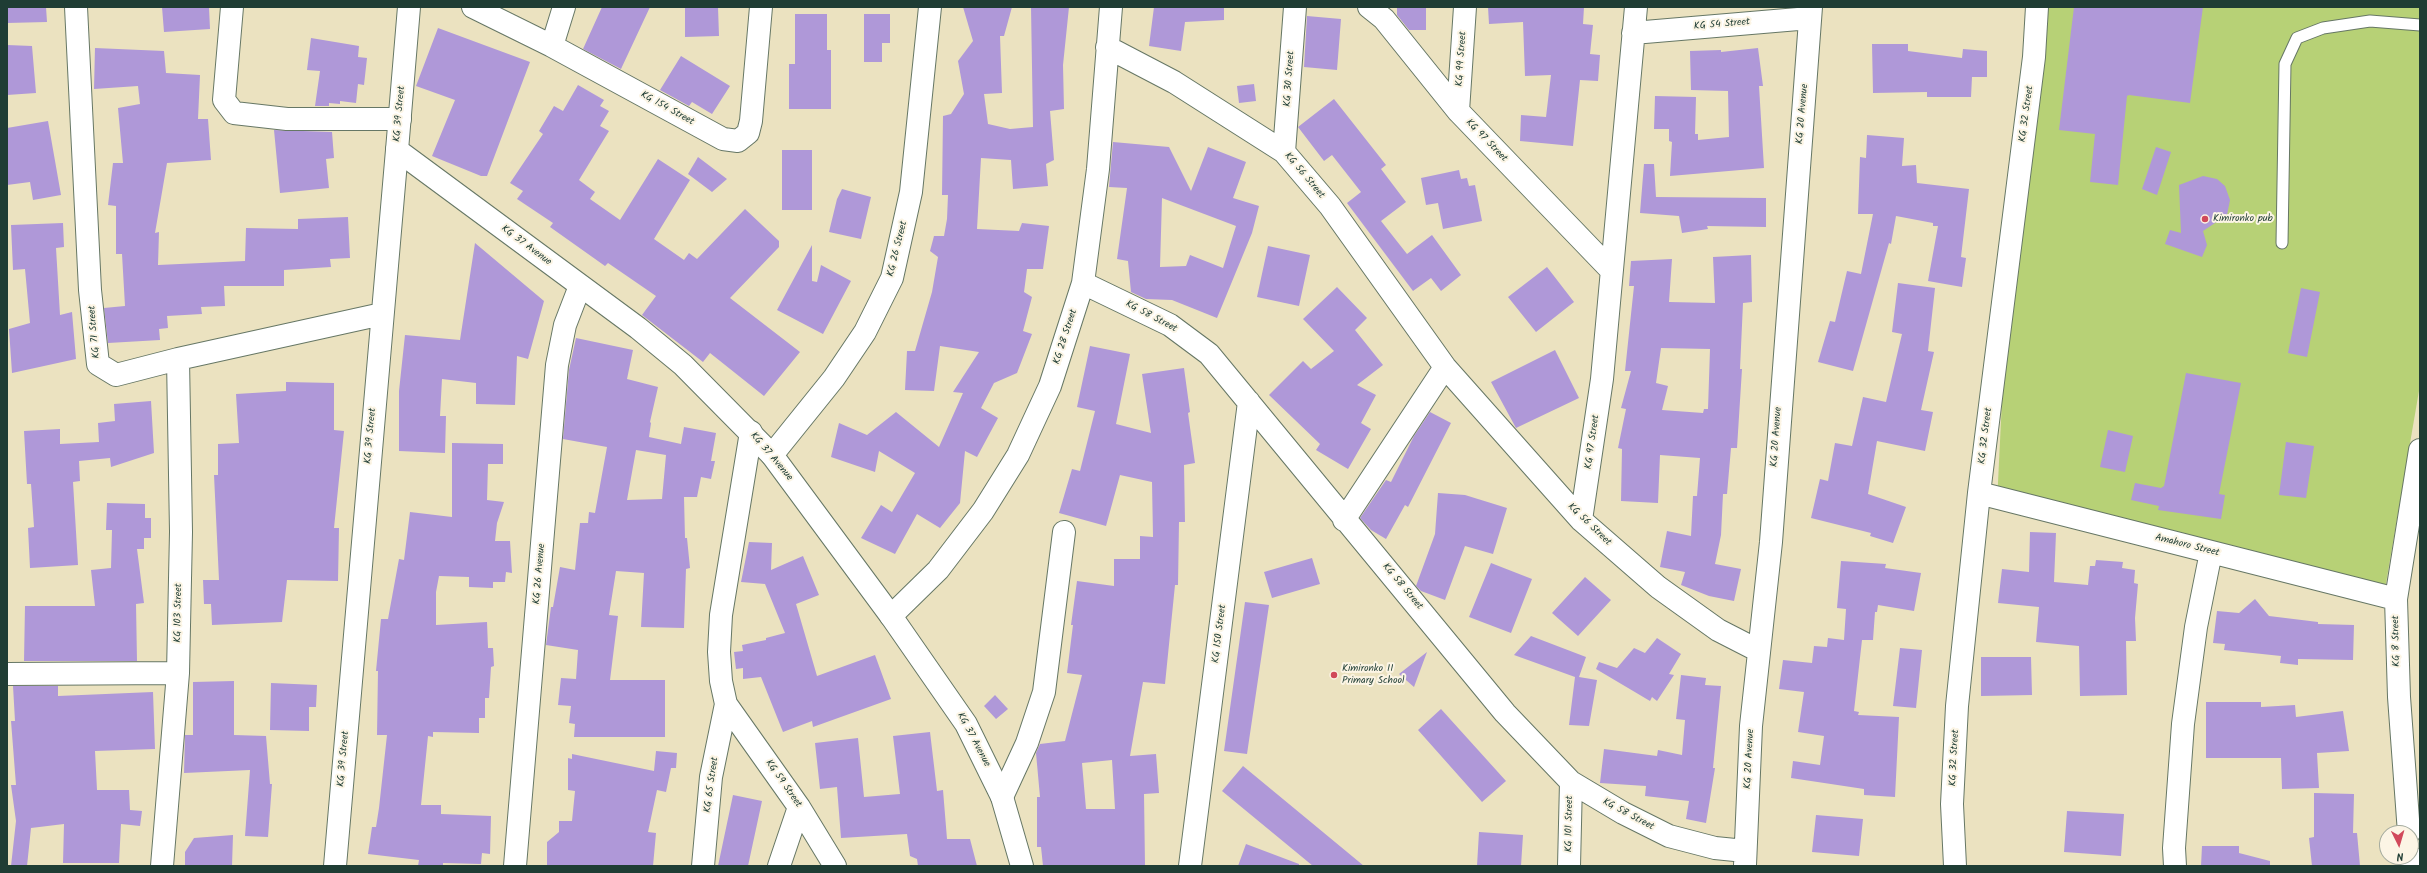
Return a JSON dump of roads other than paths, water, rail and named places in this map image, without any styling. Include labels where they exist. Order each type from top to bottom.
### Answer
[{"type":"street","name":"KG 71 Street","points":[[76,7],[90,290],[98,364],[116,375],[178,359],[382,314]]},
{"type":"street","points":[[232,7],[224,100],[234,114],[287,119],[400,119]]},
{"type":"street","name":"KG 39 Street","points":[[335,866],[382,314],[398,150],[409,7]]},
{"type":"street","name":"KG 154 Street","points":[[473,7],[552,46],[723,139],[738,141],[748,133],[751,121],[761,7]]},
{"type":"street","points":[[552,46],[564,7]]},
{"type":"street","name":"KG 26 Street","points":[[772,455],[834,378],[865,332],[884,298],[892,278],[911,192],[930,7]]},
{"type":"street","name":"KG 28 Street","points":[[891,616],[938,570],[983,511],[1018,455],[1050,386],[1084,283],[1098,169],[1111,7]]},
{"type":"street","name":"KG 30 Street","points":[[1284,152],[1295,7]]},
{"type":"street","name":"KG 97 Street","points":[[1369,7],[1384,19],[1458,111],[1610,269]]},
{"type":"street","name":"KG 99 Street","points":[[1458,111],[1465,7]]},
{"type":"street","name":"KG 97 Street","points":[[1582,520],[1602,379],[1610,269],[1636,7]]},
{"type":"street","name":"KG 32 Street","points":[[1955,866],[1952,804],[1957,706],[1978,493],[2034,57],[2037,7]]},
{"type":"street","name":"KG 54 Street","points":[[1633,33],[1811,12]]},
{"type":"street","name":"KG 20 Avenue","points":[[1745,859],[1751,726],[1771,542],[1811,12]]},
{"type":"street","name":"KG 56 Street","points":[[1107,47],[1174,82],[1284,152],[1330,206],[1445,367],[1582,520],[1658,587],[1718,630],[1759,651]]},
{"type":"street","name":"KG 37 Avenue","points":[[398,150],[683,365],[751,432],[772,455],[891,616],[966,724],[1002,797],[1022,866]]},
{"type":"street","name":"KG 58 Street","points":[[1084,283],[1170,325],[1209,354],[1344,520],[1505,713],[1572,782],[1623,813],[1669,836],[1715,848],[1745,859]]},
{"type":"street","name":"KG 26 Avenue","points":[[515,866],[557,365],[565,326],[580,286]]},
{"type":"street","name":"KG 103 Street","points":[[162,866],[178,673],[181,532],[178,359]]},
{"type":"street","points":[[1344,520],[1445,367]]},
{"type":"street","name":"KG 150 Street","points":[[1190,866],[1249,402]]},
{"type":"street","points":[[726,704],[719,652],[721,615],[751,432]]},
{"type":"street","name":"KG 8 Street","points":[[2408,825],[2399,697],[2396,599],[2416,498],[2420,450]]},
{"type":"street","name":"Amahoro Street","points":[[1978,493],[2396,599]]},
{"type":"street","points":[[1002,797],[1027,744],[1044,692],[1064,532]]},
{"type":"street","points":[[2175,866],[2174,848],[2183,724],[2196,627],[2211,552]]},
{"type":"street","points":[[7,674],[178,673]]},
{"type":"street","name":"KG 59 Street","points":[[726,704],[799,807],[835,866]]},
{"type":"street","name":"KG 65 Street","points":[[703,866],[711,777],[726,704]]},
{"type":"street","name":"KG 101 Street","points":[[1570,866],[1572,782]]},
{"type":"street","points":[[779,866],[799,807]]},
{"type":"lane","points":[[2282,243],[2285,64],[2297,38],[2323,28],[2370,21],[2420,25]]},
{"type":"place","name":"Kimironko pub","points":[[2205,219]]},
{"type":"place","name":"Kimironko II Primary School","points":[[1334,675]]}]
